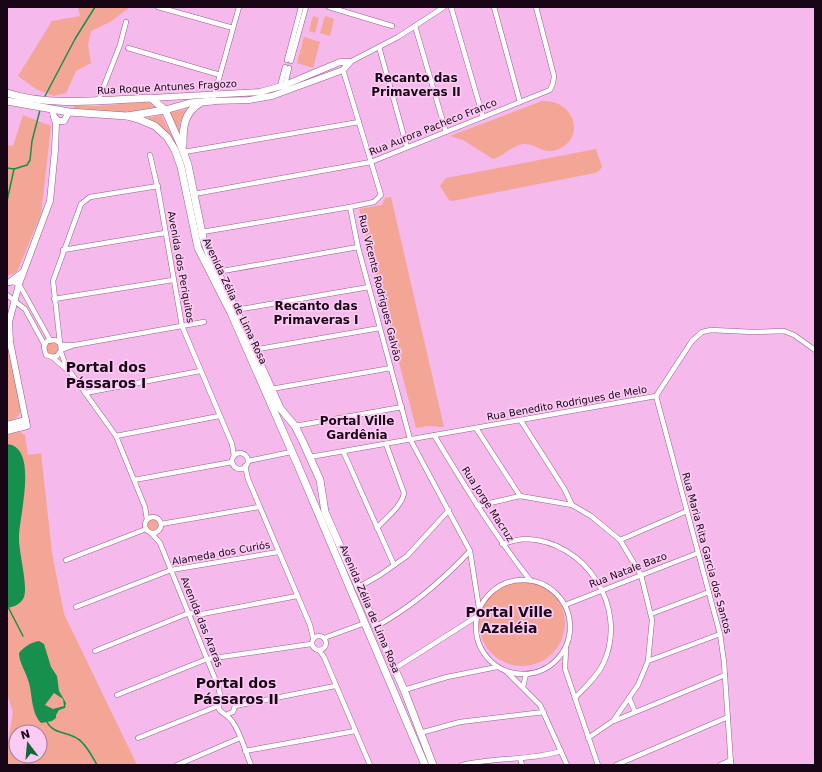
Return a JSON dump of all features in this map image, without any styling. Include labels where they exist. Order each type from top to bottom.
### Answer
[{"type":"main road","name":"Rua Roque Antunes Fragozo","points":[[7,93],[52,100],[98,101],[151,98]]},
{"type":"main road","name":"Avenida Zélia de Lima Rosa","points":[[151,98],[165,110],[183,150],[202,232],[210,257],[236,310],[280,408],[296,426],[310,456],[321,485],[325,512],[357,588],[404,690],[433,765]]},
{"type":"main road","name":"Rua Roque Antunes Fragozo","points":[[7,101],[69,112],[127,116],[165,110],[214,98]]},
{"type":"main road","points":[[50,109],[52,100]]},
{"type":"main road","points":[[68,100],[70,106],[69,112]]},
{"type":"main road","name":"Avenida Zélia de Lima Rosa","points":[[183,150],[183,128],[186,118],[191,110],[201,102]]},
{"type":"main road","name":"Avenida Zélia de Lima Rosa","points":[[127,116],[155,126],[164,134],[174,148],[181,167],[198,248],[231,313],[296,461],[425,765]]},
{"type":"main road","points":[[290,449],[297,440],[303,442]]},
{"type":"main road","name":"Avenida Zélia de Lima Rosa","points":[[296,461],[300,464],[306,475],[311,474],[314,468]]},
{"type":"street","points":[[158,7],[233,28]]},
{"type":"street","points":[[214,98],[239,7]]},
{"type":"street","points":[[289,60],[301,7]]},
{"type":"street","points":[[292,48],[306,7]]},
{"type":"street","points":[[329,7],[392,26]]},
{"type":"street","name":"Rua Roque Antunes Fragozo","points":[[151,98],[214,98],[250,100],[291,90],[343,70],[350,62],[415,26],[444,7]]},
{"type":"street","points":[[451,7],[483,117]]},
{"type":"street","points":[[494,7],[520,102]]},
{"type":"street","name":"Rua Aurora Pacheco Franco","points":[[194,194],[371,162],[550,90],[553,84],[554,76],[536,7]]},
{"type":"street","points":[[98,101],[120,45],[126,22]]},
{"type":"street","points":[[415,26],[446,132]]},
{"type":"street","points":[[379,47],[407,147]]},
{"type":"street","points":[[128,48],[220,75]]},
{"type":"street","name":"Rua Roque Antunes Fragozo","points":[[214,98],[257,93],[283,87],[340,62],[350,62]]},
{"type":"street","points":[[278,94],[283,87],[287,68]]},
{"type":"street","points":[[343,70],[371,162]]},
{"type":"street","points":[[283,87],[291,90]]},
{"type":"street","points":[[7,431],[27,426],[9,332],[9,322],[14,299],[23,272],[50,201],[56,136],[54,117],[50,109]]},
{"type":"street","points":[[56,136],[69,112]]},
{"type":"street","points":[[54,117],[59,121],[64,120]]},
{"type":"street","points":[[183,150],[359,122]]},
{"type":"street","name":"Avenida dos Periquitos","points":[[150,155],[158,186],[182,326],[232,444]]},
{"type":"street","name":"Rua Vicente Rodrigues Galvão","points":[[371,162],[381,196],[374,202],[350,208],[358,247],[410,439],[470,552],[480,608]]},
{"type":"street","points":[[67,369],[61,348],[54,299],[54,276],[81,204],[90,197],[158,186]]},
{"type":"street","points":[[202,232],[350,208]]},
{"type":"street","points":[[63,250],[165,233]]},
{"type":"street","points":[[217,272],[358,247]]},
{"type":"street","points":[[8,283],[23,272]]},
{"type":"street","points":[[54,299],[173,280]]},
{"type":"street","points":[[8,283],[19,284]]},
{"type":"street","points":[[19,284],[52,340],[61,348]]},
{"type":"street","points":[[236,310],[369,287]]},
{"type":"street","points":[[7,294],[25,309],[44,344],[45,353],[67,369],[116,436],[145,507],[152,517],[159,520],[161,524]]},
{"type":"street","points":[[32,320],[38,316]]},
{"type":"street","points":[[61,348],[204,322]]},
{"type":"street","points":[[253,350],[380,328]]},
{"type":"street","points":[[44,344],[52,340],[59,329]]},
{"type":"street","name":"Rua Benedito Rodrigues de Melo","points":[[310,456],[656,396],[692,341],[702,332],[711,330],[753,332],[784,331],[794,335],[815,350]]},
{"type":"street","points":[[52,357],[57,356],[61,348]]},
{"type":"street","points":[[272,389],[391,368]]},
{"type":"street","points":[[85,393],[200,371]]},
{"type":"street","name":"Rua Maria Rita Garcia dos Santos","points":[[656,396],[720,634],[725,675],[731,763]]},
{"type":"street","points":[[296,426],[402,407]]},
{"type":"street","points":[[116,436],[220,416]]},
{"type":"street","points":[[7,425],[26,420]]},
{"type":"street","points":[[520,420],[565,490],[572,505]]},
{"type":"street","points":[[476,428],[520,496]]},
{"type":"street","name":"Rua Jorge Macruz","points":[[434,435],[502,544],[530,580]]},
{"type":"street","points":[[232,444],[248,460]]},
{"type":"street","points":[[232,444],[234,456],[232,462]]},
{"type":"street","points":[[377,528],[404,498],[404,493],[386,444]]},
{"type":"street","points":[[240,469],[245,466],[248,460],[290,449]]},
{"type":"street","points":[[343,451],[394,565]]},
{"type":"street","points":[[234,456],[240,453]]},
{"type":"street","points":[[134,480],[232,462]]},
{"type":"street","points":[[232,462],[235,467],[240,469],[248,479]]},
{"type":"street","points":[[245,466],[248,479],[259,507],[310,625],[313,638],[311,644]]},
{"type":"street","points":[[477,506],[520,496],[572,505],[591,516],[620,540],[641,575],[651,614],[652,633],[648,661],[638,685],[613,721]]},
{"type":"street","points":[[145,507],[147,520],[146,529]]},
{"type":"street","points":[[161,524],[259,507]]},
{"type":"street","points":[[357,588],[407,556],[449,510]]},
{"type":"street","points":[[620,540],[687,511]]},
{"type":"street","points":[[147,520],[152,517]]},
{"type":"street","points":[[160,543],[158,532],[161,524]]},
{"type":"street","points":[[146,529],[160,543]]},
{"type":"street","points":[[66,560],[146,529]]},
{"type":"street","points":[[152,534],[158,532]]},
{"type":"street","points":[[502,544],[525,539],[542,540],[561,548],[585,565],[602,590],[610,613],[611,624],[609,643],[604,662],[593,678],[575,698]]},
{"type":"street","name":"Avenida das Araras","points":[[160,543],[218,686]]},
{"type":"street","name":"Alameda dos Curiós","points":[[76,607],[170,570],[278,552]]},
{"type":"street","points":[[375,627],[412,605],[430,591],[470,552]]},
{"type":"street","name":"Rua Natale Bazo","points":[[565,605],[698,553]]},
{"type":"street","points":[[567,765],[544,712],[523,687],[506,671],[497,666],[482,650],[477,638],[476,617],[480,608],[487,595],[507,582],[530,580],[551,588],[565,605],[570,618],[570,632],[566,646],[565,669],[598,765]]},
{"type":"street","points":[[651,614],[709,592]]},
{"type":"street","points":[[95,651],[189,614],[202,614],[297,596]]},
{"type":"street","points":[[394,669],[476,617]]},
{"type":"street","points":[[324,638],[364,623]]},
{"type":"street","points":[[310,625],[319,635],[324,638],[326,642],[321,650]]},
{"type":"street","points":[[648,661],[720,634]]},
{"type":"street","points":[[313,638],[319,635]]},
{"type":"street","points":[[118,695],[207,659],[311,644]]},
{"type":"street","points":[[311,644],[313,648],[321,650]]},
{"type":"street","points":[[506,671],[526,674],[540,670],[553,663],[566,646]]},
{"type":"street","points":[[321,650],[335,686],[370,765]]},
{"type":"street","points":[[553,663],[561,665],[565,669]]},
{"type":"street","points":[[404,690],[447,676],[497,666]]},
{"type":"street","points":[[523,687],[526,674]]},
{"type":"street","points":[[588,738],[613,721],[725,675]]},
{"type":"street","points":[[218,686],[226,697]]},
{"type":"street","points":[[138,738],[218,706],[221,699],[218,686]]},
{"type":"street","points":[[235,706],[335,686]]},
{"type":"street","points":[[221,699],[226,697],[233,699],[235,706],[233,712],[234,723]]},
{"type":"street","points":[[629,698],[635,712]]},
{"type":"street","points":[[218,706],[220,711],[228,714],[234,723],[251,765]]},
{"type":"street","points":[[228,714],[233,712]]},
{"type":"street","points":[[420,733],[460,722],[544,712]]},
{"type":"street","points":[[616,765],[728,717]]},
{"type":"street","points":[[245,751],[355,731]]},
{"type":"street","points":[[177,765],[240,738]]},
{"type":"street","points":[[462,765],[561,751]]},
{"type":"street","points":[[520,758],[522,765]]},
{"type":"street","points":[[720,765],[731,763]]},
{"type":"shaded area","points":[[78,7],[130,7],[110,22],[91,31],[88,45],[91,63],[76,71],[66,93],[54,96],[36,89],[18,76],[52,21],[80,16]]},
{"type":"shaded area","points":[[313,16],[319,18],[315,33],[309,31]]},
{"type":"shaded area","points":[[325,16],[334,19],[330,36],[320,33]]},
{"type":"shaded area","points":[[304,37],[320,42],[313,68],[297,63]]},
{"type":"shaded area","points":[[542,101],[553,102],[562,106],[573,119],[573,136],[568,143],[559,149],[549,151],[532,145],[523,144],[493,159],[463,140],[450,136]]},
{"type":"shaded area","points":[[144,102],[152,103],[157,108],[146,111],[125,113],[73,110],[74,106],[98,106]]},
{"type":"shaded area","points":[[188,109],[180,122],[179,134],[170,113]]},
{"type":"shaded area","points":[[23,115],[51,126],[41,214],[17,272],[7,276],[7,145],[13,146]]},
{"type":"shaded area","points":[[161,115],[175,142],[175,143],[144,119]]},
{"type":"shaded area","points":[[596,149],[602,167],[595,173],[452,201],[449,200],[440,186],[446,178]]},
{"type":"shaded area","points":[[391,197],[444,427],[428,426],[416,428],[359,209],[382,205],[385,198]]},
{"type":"shaded area","points":[[7,327],[21,405],[19,415],[7,422]]},
{"type":"shaded area","points":[[53,341],[58,343],[60,348],[58,353],[53,355],[48,353],[46,348],[48,343]]},
{"type":"shaded area","points":[[20,432],[25,435],[28,455],[41,453],[52,553],[64,614],[137,765],[7,765],[8,742],[8,764],[48,764],[48,724],[11,724],[13,713],[7,693],[7,434]]},
{"type":"shaded area","points":[[7,444],[17,448],[23,457],[25,470],[25,485],[19,539],[25,592],[23,599],[19,603],[15,606],[7,608]]},
{"type":"shaded area","points":[[153,518],[158,520],[160,525],[158,530],[153,532],[148,530],[146,525],[148,520]]},
{"type":"shaded area","points":[[522,580],[538,583],[546,587],[558,599],[562,607],[565,623],[562,639],[558,647],[546,659],[538,663],[522,666],[506,663],[498,659],[486,647],[482,639],[479,623],[482,607],[486,599],[498,587],[506,583]]},
{"type":"shaded area","points":[[39,641],[44,644],[51,667],[57,676],[59,691],[66,703],[65,708],[59,710],[56,718],[52,721],[41,723],[35,713],[30,685],[20,660],[19,653],[23,648]],"holes":[[[54,693],[63,699],[64,706],[53,709],[45,705]]]},
{"type":"waterway","points":[[44,98],[75,39],[95,7]]},
{"type":"waterway","points":[[7,168],[14,169],[27,165],[30,160],[32,141],[40,110]]},
{"type":"waterway","points":[[7,201],[14,169]]},
{"type":"waterway","points":[[7,605],[23,636]]},
{"type":"waterway","points":[[47,722],[53,729],[81,741],[89,750],[97,765]]},
{"type":"district","name":"Recanto das Primaveras II","points":[[416,85]]},
{"type":"district","name":"Recanto das Primaveras I","points":[[316,313]]},
{"type":"district","name":"Portal dos Pássaros I","points":[[106,376]]},
{"type":"district","name":"Portal Ville Gardênia","points":[[357,428]]},
{"type":"district","name":"Portal Ville Azaléia","points":[[509,620]]},
{"type":"district","name":"Portal dos Pássaros II","points":[[236,692]]}]
